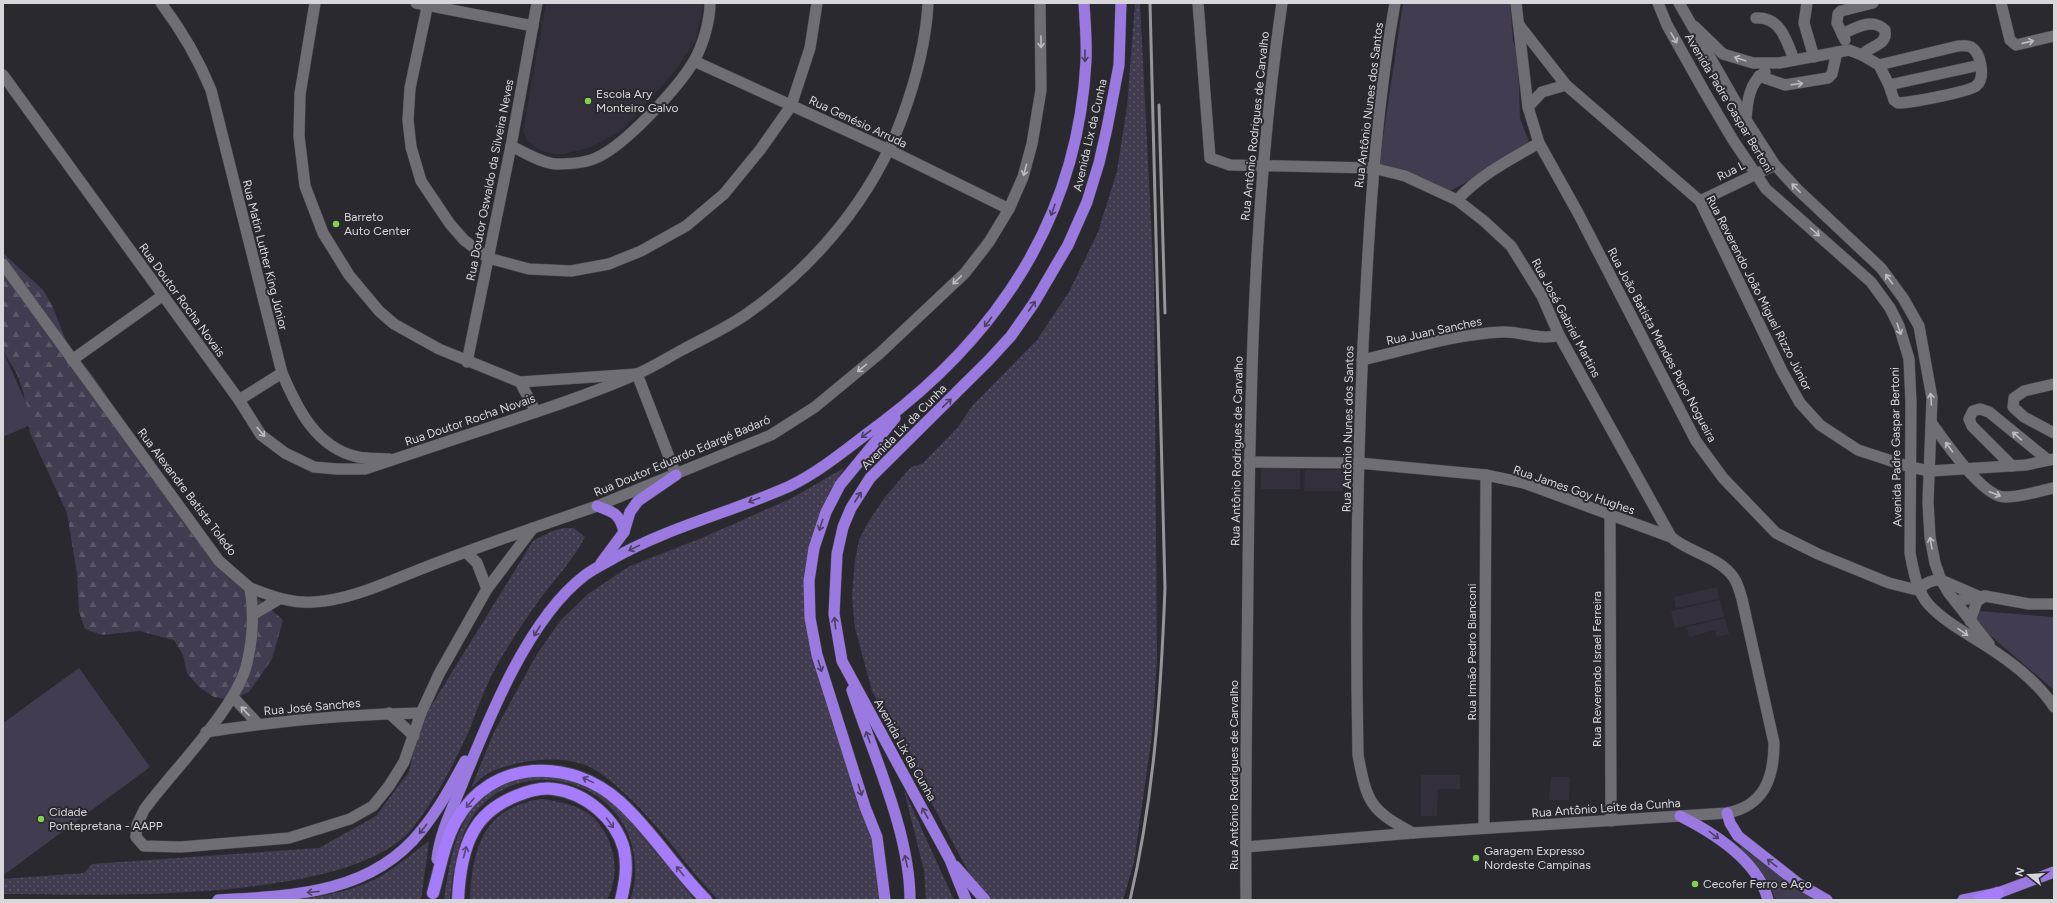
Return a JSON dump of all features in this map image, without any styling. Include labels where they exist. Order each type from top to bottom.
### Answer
[{"type":"highway","name":"Avenida Lix da Cunha","points":[[486,724],[501,692],[541,624],[554,606],[584,576],[634,547],[790,485],[824,466],[908,403],[945,369],[986,325],[1033,255],[1048,225],[1068,166],[1081,109],[1086,59],[1084,3]]},
{"type":"highway","name":"Avenida Lix da Cunha","points":[[966,900],[950,860],[842,661],[834,614],[835,576],[838,547],[843,527],[851,508],[870,478],[970,380],[1011,336],[1034,303],[1068,245],[1087,202],[1106,135],[1119,65],[1121,3]]},
{"type":"highway","points":[[884,900],[877,837],[865,807],[816,655],[810,618],[809,581],[814,548],[826,512],[840,485],[908,403]]},
{"type":"highway","points":[[597,568],[624,532],[630,512],[638,501],[676,475]]},
{"type":"highway","points":[[597,506],[612,511],[621,519],[624,532]]},
{"type":"highway","points":[[842,661],[894,812],[907,868],[910,900]]},
{"type":"highway","points":[[433,896],[437,853],[445,828],[486,724]]},
{"type":"highway","points":[[218,900],[320,891],[343,885],[376,870],[391,861],[421,832],[439,807],[486,724]]},
{"type":"highway","points":[[433,896],[456,820],[473,800],[488,786],[503,779],[525,771],[546,769],[584,778],[598,785],[620,801],[706,900]]},
{"type":"highway","points":[[458,895],[467,847],[473,832],[480,822],[504,800],[534,790],[554,789],[579,797],[596,807],[609,820],[624,849],[626,866],[625,884],[621,900]]},
{"type":"highway","points":[[1727,813],[1730,823],[1738,836],[1799,884],[1827,900]]},
{"type":"highway","points":[[1680,816],[1708,830],[1732,849],[1756,874],[1765,888],[1768,900]]},
{"type":"highway","points":[[950,860],[985,900]]},
{"type":"highway","points":[[1979,900],[2054,872]]},
{"type":"highway","points":[[1962,900],[1998,893]]},
{"type":"street","name":"Rua Matin Luther King Júnior","points":[[161,3],[181,29],[198,58],[211,90],[282,372],[297,408],[310,426],[332,446],[358,457],[396,459]]},
{"type":"street","points":[[315,3],[300,94],[299,136],[305,186],[323,233],[349,275],[380,311],[394,324],[439,349],[467,362],[520,382],[638,374],[676,475]]},
{"type":"street","name":"Rua Doutor Oswaldo da Silveira Neves","points":[[467,362],[511,146],[537,3]]},
{"type":"street","points":[[511,146],[554,164],[572,163],[597,158],[620,143],[641,124],[665,98],[694,61],[704,37],[710,3]]},
{"type":"street","points":[[532,26],[424,4],[410,88],[408,120],[411,147],[421,181],[432,200],[464,240],[488,258],[529,269],[571,271],[609,264],[641,251],[686,226],[724,194],[760,150],[791,106],[810,48],[818,3]]},
{"type":"street","name":"Rua Doutor Rocha Novais","points":[[3,75],[239,400],[261,435],[285,453],[314,467],[365,469],[536,412],[638,374],[732,323],[787,283],[815,256],[848,217],[868,188],[889,150],[908,102],[924,48],[928,3]]},
{"type":"street","name":"Rua Doutor Eduardo Edargé Badaró","points":[[250,588],[279,599],[292,602],[315,602],[341,598],[380,586],[421,569],[597,506],[771,436],[815,407],[879,354],[964,273],[989,242],[1009,209],[1023,177],[1032,144],[1041,90],[1040,3]]},
{"type":"street","name":"Rua José Gabriel Martins","points":[[1198,3],[1207,138],[1210,158],[1230,165],[1263,167],[1373,168],[1405,176],[1457,200],[1484,221],[1511,246],[1542,296],[1560,336],[1671,538]]},
{"type":"street","name":"Rua Antônio Rodrigues de Carvalho","points":[[1246,900],[1249,462],[1253,315],[1263,167],[1273,60],[1282,3]]},
{"type":"street","name":"Rua Antônio Nunes dos Santos","points":[[1395,3],[1387,45],[1373,168],[1362,360],[1359,463],[1358,755],[1364,787],[1373,806],[1392,822],[1413,833]]},
{"type":"street","name":"Rua João Batista Mendes Pupo Nogueira","points":[[1516,3],[1528,108],[1539,143],[1578,213],[1696,441],[1723,478],[1776,533],[1818,554],[1889,582],[1921,590]]},
{"type":"street","name":"Avenida Padre Gaspar Bertoni","points":[[1658,3],[1667,25],[1700,84],[1755,174],[1766,189],[1871,282],[1890,308],[1899,326],[1908,359],[1911,403],[1910,553],[1913,568],[1921,590],[1929,605],[1965,634],[1994,651],[2029,679],[2054,707]]},
{"type":"street","name":"Avenida Padre Gaspar Bertoni","points":[[1680,3],[1689,22],[1746,120],[1775,165],[1797,189],[1881,268],[1903,298],[1919,326],[1932,398],[1928,502],[1930,537],[1935,563],[1941,580],[1955,601],[1994,651]]},
{"type":"street","points":[[1807,3],[1804,23],[1814,56]]},
{"type":"street","points":[[1849,50],[1837,23],[1838,14],[1842,11],[1873,3]]},
{"type":"street","points":[[2001,3],[2010,40],[2016,45],[2054,36]]},
{"type":"street","points":[[1756,18],[1770,19],[1776,24],[1787,41],[1794,60]]},
{"type":"street","points":[[1689,22],[1723,54],[1753,63],[1779,63],[1849,50],[1862,55],[1879,65],[1889,85],[1894,100],[1898,103],[1970,89],[1981,80],[1982,73],[1980,65],[1971,48],[1958,46],[1879,65]]},
{"type":"street","points":[[1842,34],[1869,23],[1876,24],[1884,30],[1886,36],[1883,42],[1865,51],[1862,55]]},
{"type":"street","name":"Rua Reverendo João Miguel Rizzo Júnior","points":[[1519,24],[1566,85],[1700,200],[1782,371],[1800,403],[1820,425],[1858,450],[1910,467],[1930,471],[2012,466],[2051,460]]},
{"type":"street","points":[[1759,76],[1785,85],[1828,78],[1832,74],[1837,52]]},
{"type":"street","name":"Rua Genésio Arruda","points":[[694,61],[889,150],[1009,209]]},
{"type":"street","points":[[1746,120],[1747,103],[1759,76],[1779,63]]},
{"type":"street","points":[[1889,85],[1980,65]]},
{"type":"street","points":[[1528,108],[1542,92],[1566,85]]},
{"type":"street","points":[[1457,200],[1470,186],[1492,170],[1539,143]]},
{"type":"street","name":"Rua L","points":[[1700,200],[1775,165]]},
{"type":"street","name":"Rua Alexandre Batista Toledo","points":[[3,264],[220,561],[250,588]]},
{"type":"street","points":[[72,360],[162,296]]},
{"type":"street","name":"Rua Juan Sanches","points":[[1362,360],[1470,335],[1504,332],[1549,338],[1560,336]]},
{"type":"street","points":[[239,400],[282,372]]},
{"type":"street","points":[[520,382],[536,412]]},
{"type":"street","points":[[2054,384],[2024,391],[2014,398],[2013,408],[2024,417],[2054,433]]},
{"type":"street","points":[[2012,466],[1972,426],[1970,419],[1973,411],[1980,409],[1988,412],[2051,460]]},
{"type":"street","points":[[1932,424],[1966,468],[1990,492],[2005,497],[2054,488]]},
{"type":"street","name":"Rua James Goy Hughes","points":[[1249,462],[1359,463],[1486,475],[1524,483],[1671,538],[1679,544],[1725,568],[1735,580],[1742,599]]},
{"type":"street","name":"Rua Irmão Pedro Bianconi","points":[[1484,828],[1486,475]]},
{"type":"street","name":"Rua Reverendo Israel Ferreira","points":[[1610,516],[1611,821]]},
{"type":"street","points":[[250,588],[254,614],[247,665],[233,697],[144,810],[137,825],[136,837],[144,846],[181,847],[289,838],[350,819],[372,806],[389,786],[404,762],[421,713],[439,674],[487,589],[533,528]]},
{"type":"street","points":[[468,553],[477,563],[487,589]]},
{"type":"street","points":[[1921,590],[1925,583],[1934,580],[1941,580],[1981,596],[2029,604],[2054,604]]},
{"type":"street","points":[[1935,609],[1945,608],[1955,601],[1981,596]]},
{"type":"street","points":[[1970,621],[1977,601],[1981,596]]},
{"type":"street","points":[[254,614],[279,599]]},
{"type":"street","name":"Rua Antônio Leite da Cunha","points":[[1246,848],[1413,833],[1727,813],[1746,807],[1759,796],[1769,779],[1774,757],[1774,743],[1742,599]]},
{"type":"street","points":[[233,697],[258,724]]},
{"type":"street","points":[[389,713],[414,736]]},
{"type":"street","name":"Rua José Sanches","points":[[206,732],[258,724],[389,713],[421,713]]},
{"type":"shaded area","name":"Escola Ary Monteiro Galvo","points":[[546,3],[704,3],[696,40],[674,72],[622,130],[591,147],[564,154],[552,154],[538,149],[527,141],[523,131]]},
{"type":"shaded area","points":[[1261,468],[1300,468],[1300,489],[1261,489]]},
{"type":"shaded area","points":[[1305,470],[1343,470],[1343,491],[1304,491]]},
{"type":"shaded area","points":[[1717,587],[1719,599],[1676,608],[1674,597]]},
{"type":"shaded area","points":[[1720,600],[1724,617],[1675,628],[1671,611]]},
{"type":"shaded area","points":[[1725,618],[1729,634],[1717,637],[1715,630],[1689,637],[1687,627]]},
{"type":"shaded area","points":[[1421,775],[1460,775],[1460,789],[1438,789],[1437,816],[1421,816]]},
{"type":"shaded area","points":[[1551,777],[1570,777],[1569,800],[1549,800]]},
{"type":"green space","points":[[1135,3],[1140,3],[1154,282],[1157,659],[1152,735],[1134,862],[1123,900],[992,900],[969,873],[872,691],[855,628],[852,597],[855,560],[859,540],[867,524],[885,497],[911,467],[922,464],[958,427],[972,406],[1037,340],[1069,292],[1098,232],[1117,171],[1127,107]]},
{"type":"green space","points":[[1403,3],[1510,3],[1513,41],[1518,55],[1520,118],[1529,142],[1516,156],[1448,192],[1379,164]]},
{"type":"green space","points":[[3,253],[43,290],[52,305],[65,338],[74,353],[91,373],[224,569],[283,620],[272,659],[249,692],[232,700],[214,697],[199,687],[187,673],[183,655],[174,640],[139,631],[102,635],[85,629],[79,612],[77,574],[67,513],[30,433],[23,391],[17,374],[3,351]]},
{"type":"green space","points":[[3,351],[35,423],[3,437]]},
{"type":"green space","points":[[844,468],[828,496],[814,532],[812,656],[827,706],[875,844],[881,900],[718,900],[660,830],[635,804],[603,775],[590,767],[576,762],[546,760],[514,764],[497,769],[487,774],[471,788],[494,732],[537,654],[560,621],[588,594],[628,567],[704,537],[792,498]]},
{"type":"green space","points":[[563,528],[574,528],[585,537],[528,616],[501,658],[488,682],[457,757],[428,807],[411,830],[379,854],[334,871],[279,883],[219,890],[99,895],[3,894],[3,879],[84,873],[92,864],[319,848],[376,816],[409,772],[420,724],[533,541],[550,532]]},
{"type":"green space","points":[[1979,611],[2054,617],[2054,690],[1978,625],[1975,617]]},
{"type":"green space","name":"Cidade Pontepretana - AAPP","points":[[79,668],[150,767],[5,874],[3,872],[3,723]]},
{"type":"green space","points":[[534,777],[560,777],[590,787],[620,809],[695,900],[630,900],[635,878],[634,855],[625,827],[608,805],[586,790],[561,782],[534,781],[508,787],[485,802],[467,826],[463,835],[455,862],[450,900],[444,900],[449,867],[458,835],[465,820],[474,807],[486,795],[501,786],[513,781]]},
{"type":"green space","points":[[904,790],[954,900],[926,900],[924,871]]},
{"type":"green space","points":[[541,799],[561,802],[581,809],[593,817],[606,835],[614,857],[615,868],[614,879],[607,900],[470,900],[474,864],[484,833],[494,821],[506,811],[521,804]]},
{"type":"green space","points":[[429,841],[421,900],[290,900],[341,892],[378,878]]},
{"type":"green space","points":[[1742,847],[1789,883],[1816,900],[1775,900],[1766,879],[1739,851]]},
{"type":"railway","points":[[1130,900],[1151,784],[1161,667],[1165,588],[1150,3]]},
{"type":"railway","points":[[1159,105],[1165,313]]},
{"type":"place","name":"Escola Ary Monteiro Galvo","points":[[588,101]]},
{"type":"place","name":"Barreto Auto Center","points":[[336,224]]},
{"type":"place","name":"Cidade Pontepretana - AAPP","points":[[41,819]]},
{"type":"place","name":"Garagem Expresso Nordeste Campinas","points":[[1476,858]]},
{"type":"place","name":"Cecofer Ferro e Aço","points":[[1695,884]]}]
